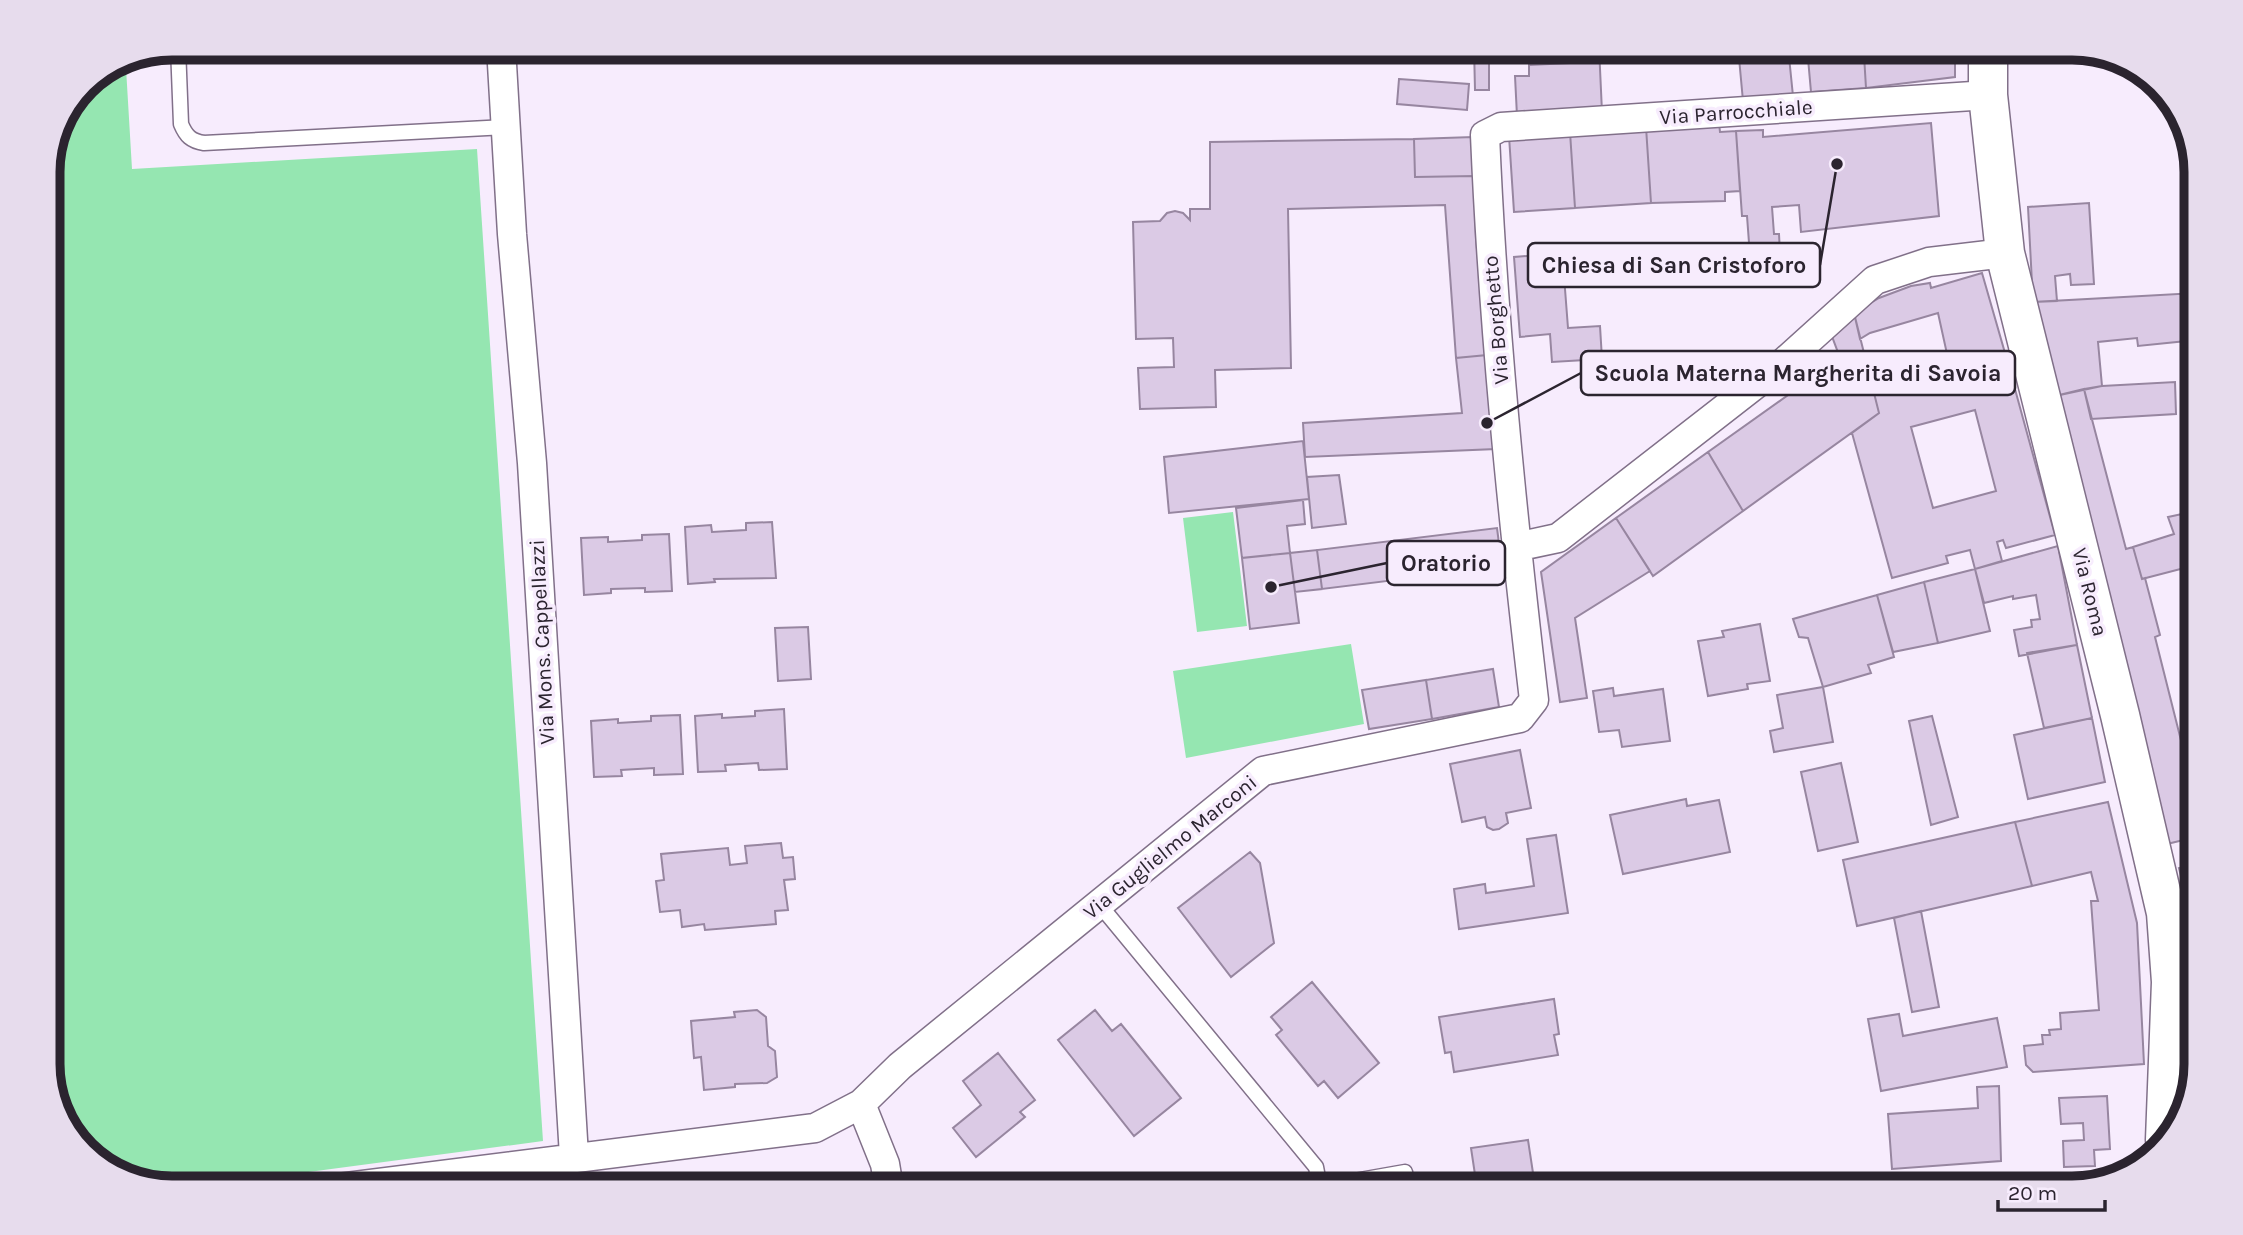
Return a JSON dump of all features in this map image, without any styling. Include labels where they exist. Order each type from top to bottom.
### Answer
[{"type":"main road","name":"Via Roma","points":[[1988,60],[1989,95],[2005,253],[2120,715],[2166,913],[2171,982],[2166,1125]]},
{"type":"street","name":"Via Mons. Cappellazzi","points":[[502,60],[531,463],[574,1156]]},
{"type":"street","name":"Via Parrocchiale","points":[[1485,135],[1502,127],[1989,95]]},
{"type":"street","name":"Via Borghetto","points":[[1485,135],[1489,240],[1516,547]]},
{"type":"street","points":[[1516,547],[1558,538],[1783,363],[1875,280],[1929,262],[2005,253]]},
{"type":"street","name":"Via Guglielmo Marconi","points":[[427,1176],[815,1128],[861,1104],[900,1066],[1263,771],[1520,718],[1534,700],[1516,547]]},
{"type":"street","points":[[861,1104],[885,1164],[887,1176]]},
{"type":"lane","points":[[179,60],[181,124],[192,141],[204,143],[506,127]]},
{"type":"lane","points":[[1100,904],[1316,1167],[1318,1176]]},
{"type":"lane","points":[[1384,1176],[1405,1172],[1406,1176]]},
{"type":"green space","points":[[126,69],[132,169],[477,149],[543,1141],[279,1176],[171,1176],[135,1170],[109,1157],[78,1126],[65,1100],[60,1071],[60,164],[63,142],[83,103],[98,87]]},
{"type":"green space","points":[[1233,512],[1247,626],[1197,632],[1183,518]]},
{"type":"green space","points":[[1351,644],[1364,724],[1186,758],[1173,671]]},
{"type":"building","points":[[1474,60],[1489,60],[1489,90],[1475,90]]},
{"type":"building","points":[[1569,60],[1600,60],[1602,112],[1517,116],[1515,76],[1529,76],[1529,65],[1569,63]]},
{"type":"building","points":[[1739,60],[1789,60],[1793,96],[1743,101]]},
{"type":"building","points":[[1808,60],[1864,60],[1866,88],[1811,92]]},
{"type":"building","points":[[1864,60],[1955,60],[1955,77],[1866,88]]},
{"type":"building","points":[[1399,79],[1469,84],[1467,110],[1397,104]]},
{"type":"building","points":[[1719,123],[1720,132],[1736,131],[1740,191],[1725,192],[1725,201],[1651,203],[1646,127]]},
{"type":"building","points":[[1931,123],[1939,216],[1801,232],[1799,205],[1772,207],[1774,234],[1779,234],[1780,254],[1750,256],[1747,216],[1742,216],[1736,131],[1763,130],[1763,137]]},
{"type":"building","points":[[1646,127],[1651,203],[1575,208],[1570,132]]},
{"type":"building","points":[[1570,132],[1575,208],[1514,212],[1509,136]]},
{"type":"building","points":[[1473,137],[1474,176],[1415,177],[1414,139]]},
{"type":"building","points":[[1414,139],[1415,177],[1474,176],[1476,239],[1487,355],[1456,358],[1445,205],[1288,209],[1291,368],[1215,370],[1216,407],[1140,409],[1138,368],[1174,367],[1173,338],[1136,339],[1133,222],[1160,221],[1167,213],[1175,211],[1183,213],[1190,220],[1190,209],[1210,209],[1210,142]]},
{"type":"building","points":[[2089,203],[2094,284],[2071,285],[2070,274],[2055,276],[2057,301],[2033,302],[2028,207]]},
{"type":"building","points":[[1540,255],[1542,277],[1564,276],[1568,328],[1600,326],[1602,359],[1552,362],[1550,334],[1520,337],[1514,257]]},
{"type":"building","points":[[1982,273],[2007,360],[1975,365],[1974,360],[1949,363],[1938,313],[1870,333],[1860,339],[1854,313],[1879,298],[1911,286],[1930,283],[1931,288]]},
{"type":"building","points":[[2183,294],[2183,341],[2138,346],[2137,338],[2098,342],[2102,386],[2055,396],[2033,302]]},
{"type":"building","points":[[1854,313],[1879,413],[1743,511],[1708,452],[1840,358],[1830,331]]},
{"type":"building","points":[[1487,355],[1496,449],[1305,457],[1303,423],[1462,413],[1456,358]]},
{"type":"building","points":[[2007,360],[2055,535],[2006,548],[2003,540],[1997,542],[2002,561],[1975,569],[1970,550],[1946,556],[1948,563],[1892,578],[1852,433],[1879,413],[1872,385],[1894,380],[1894,376]],"holes":[[[1975,410],[1996,491],[1933,508],[1911,427]]]},
{"type":"building","points":[[2175,382],[2176,414],[2091,419],[2084,389]]},
{"type":"building","points":[[2084,389],[2126,549],[2133,547],[2142,579],[2145,578],[2160,635],[2155,637],[2184,751],[2184,840],[2167,844],[2055,396]]},
{"type":"building","points":[[1303,441],[1309,499],[1169,513],[1164,457]]},
{"type":"building","points":[[1708,452],[1743,511],[1653,576],[1616,518]]},
{"type":"building","points":[[1339,475],[1346,524],[1312,528],[1307,477]]},
{"type":"building","points":[[1303,500],[1305,524],[1287,526],[1290,553],[1242,558],[1236,508]]},
{"type":"building","points":[[2183,514],[2183,568],[2142,579],[2133,547],[2174,534],[2168,517]]},
{"type":"building","points":[[1616,518],[1650,571],[1575,618],[1587,698],[1560,702],[1541,572]]},
{"type":"building","points":[[772,522],[776,578],[714,579],[715,582],[688,584],[685,527],[711,525],[712,532],[746,530],[746,523]]},
{"type":"building","points":[[1497,528],[1502,567],[1322,589],[1317,550]]},
{"type":"building","points":[[669,534],[672,591],[645,592],[645,588],[611,589],[611,593],[584,595],[581,538],[608,537],[608,542],[642,540],[642,535]]},
{"type":"building","points":[[2058,546],[2077,645],[2019,656],[2014,630],[2032,627],[2031,620],[2040,619],[2036,595],[2013,599],[2013,596],[1984,603],[1975,569]]},
{"type":"building","points":[[1317,550],[1322,589],[1295,592],[1290,553]]},
{"type":"building","points":[[1290,553],[1299,623],[1250,629],[1242,558]]},
{"type":"building","points":[[1975,569],[1990,631],[1938,643],[1924,582]]},
{"type":"building","points":[[1924,582],[1938,643],[1893,652],[1877,595]]},
{"type":"building","points":[[1877,595],[1894,657],[1868,665],[1871,673],[1823,687],[1808,638],[1799,637],[1793,619]]},
{"type":"building","points":[[1760,624],[1770,681],[1747,684],[1748,689],[1708,696],[1698,641],[1724,637],[1722,631]]},
{"type":"building","points":[[808,627],[811,679],[778,681],[775,628]]},
{"type":"building","points":[[2077,645],[2092,718],[2044,728],[2027,653]]},
{"type":"building","points":[[1493,669],[1499,707],[1432,719],[1426,680]]},
{"type":"building","points":[[1426,680],[1432,719],[1369,729],[1362,690]]},
{"type":"building","points":[[1823,687],[1833,742],[1774,752],[1770,731],[1783,728],[1777,695]]},
{"type":"building","points":[[1613,688],[1614,696],[1663,689],[1670,741],[1622,747],[1619,730],[1599,732],[1593,691]]},
{"type":"building","points":[[784,709],[787,769],[759,770],[758,763],[725,765],[726,771],[698,772],[695,716],[755,716],[755,711]]},
{"type":"building","points":[[680,715],[683,774],[654,775],[654,768],[621,770],[622,776],[594,777],[591,721],[651,721],[651,716]]},
{"type":"building","points":[[1932,716],[1958,817],[1931,825],[1909,721]]},
{"type":"building","points":[[2092,718],[2105,782],[2028,799],[2014,735]]},
{"type":"building","points":[[1520,750],[1531,808],[1506,813],[1508,823],[1499,829],[1487,827],[1485,817],[1462,822],[1450,764]]},
{"type":"building","points":[[1841,763],[1858,842],[1818,851],[1801,772]]},
{"type":"building","points":[[1686,799],[1687,806],[1719,800],[1730,852],[1623,874],[1610,815]]},
{"type":"building","points":[[2108,802],[2137,923],[2144,1064],[2033,1072],[2026,1065],[2024,1046],[2043,1044],[2042,1035],[2050,1035],[2049,1030],[2061,1029],[2060,1013],[2099,1010],[2091,901],[2098,901],[2091,872],[2032,886],[2015,822]]},
{"type":"building","points":[[2015,822],[2032,886],[1857,926],[1843,860]]},
{"type":"building","points":[[1556,835],[1568,913],[1459,929],[1454,889],[1485,884],[1486,893],[1534,886],[1527,839]]},
{"type":"building","points":[[781,843],[783,858],[793,857],[795,879],[784,880],[788,910],[775,911],[776,924],[705,930],[704,924],[682,927],[680,910],[660,912],[656,881],[664,880],[661,854],[728,848],[730,865],[747,863],[745,846]]},
{"type":"building","points":[[1250,852],[1260,863],[1274,943],[1231,977],[1178,908]]},
{"type":"building","points":[[2184,867],[2184,887],[2179,868]]},
{"type":"building","points":[[1921,911],[1939,1007],[1912,1012],[1894,918]]},
{"type":"building","points":[[1312,982],[1379,1063],[1338,1098],[1324,1081],[1318,1086],[1276,1035],[1282,1030],[1271,1017]]},
{"type":"building","points":[[1554,999],[1559,1034],[1554,1035],[1558,1055],[1454,1072],[1451,1052],[1445,1053],[1439,1017]]},
{"type":"building","points":[[757,1010],[766,1017],[768,1046],[775,1051],[777,1077],[767,1083],[735,1084],[735,1087],[704,1090],[701,1057],[694,1058],[691,1021],[735,1017],[734,1012]]},
{"type":"building","points":[[1095,1010],[1112,1031],[1121,1024],[1181,1098],[1134,1136],[1058,1040]]},
{"type":"building","points":[[1899,1014],[1903,1036],[1997,1018],[2007,1067],[1881,1091],[1868,1019]]},
{"type":"building","points":[[998,1053],[1035,1100],[1020,1112],[1025,1117],[976,1157],[953,1128],[981,1105],[963,1081]]},
{"type":"building","points":[[1999,1086],[2001,1161],[1892,1169],[1888,1114],[1978,1108],[1977,1087]]},
{"type":"building","points":[[2107,1096],[2110,1149],[2094,1150],[2095,1166],[2064,1167],[2063,1141],[2084,1140],[2083,1123],[2061,1124],[2059,1098]]},
{"type":"building","points":[[1528,1140],[1533,1176],[1475,1176],[1471,1148]]},
{"type":"place","name":"Chiesa di San Cristoforo","points":[[1837,164]]},
{"type":"place","name":"Scuola Materna Margherita di Savoia","points":[[1487,423]]},
{"type":"place","name":"Oratorio","points":[[1271,587]]}]
